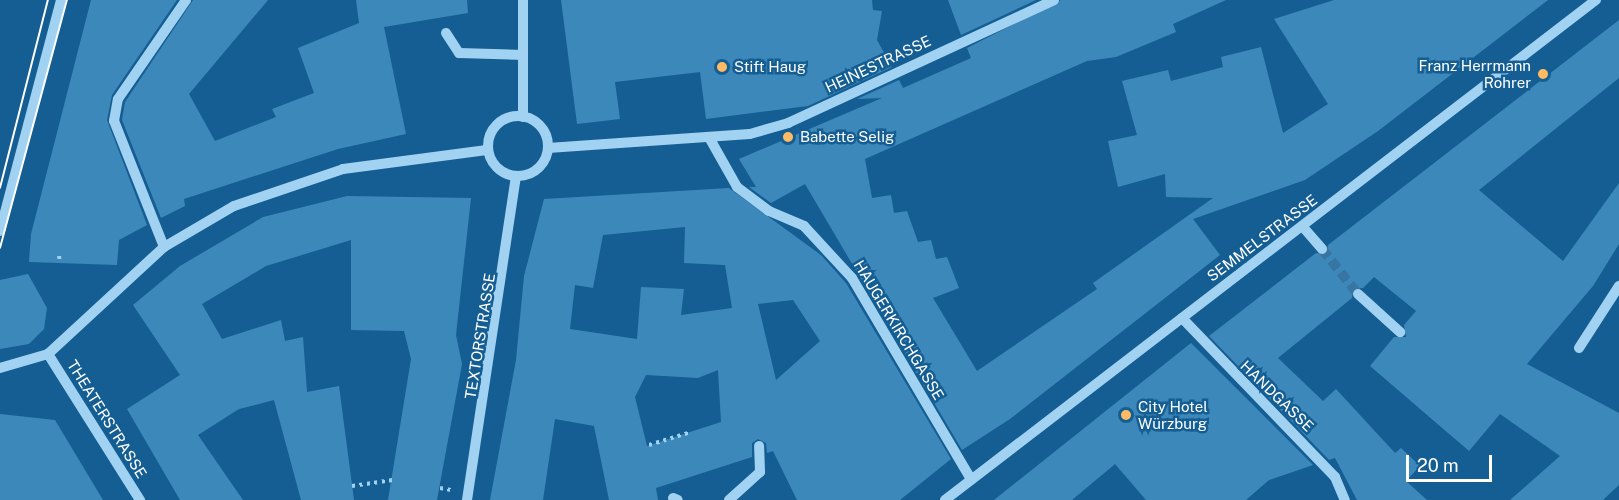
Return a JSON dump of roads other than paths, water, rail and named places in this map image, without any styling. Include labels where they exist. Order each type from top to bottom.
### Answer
[{"type":"street","points":[[0,231],[61,0]]},
{"type":"street","points":[[164,247],[114,121],[118,99],[186,0]]},
{"type":"street","points":[[523,0],[524,117]]},
{"type":"street","name":"HEINESTRASSE","points":[[548,148],[710,139],[788,123],[1054,0]]},
{"type":"street","name":"SEMMELSTRASSE","points":[[945,500],[1596,0]]},
{"type":"street","points":[[446,33],[459,53],[523,55]]},
{"type":"street","points":[[524,117],[544,131],[548,148],[535,172],[516,177],[497,169],[487,150],[497,124],[524,117]]},
{"type":"street","name":"HAUGERKIRCHGASSE","points":[[710,139],[737,187],[769,211],[804,226],[852,278],[971,479]]},
{"type":"street","points":[[0,368],[5,359],[48,354],[164,247],[234,206],[315,175],[487,150]]},
{"type":"street","name":"TEXTORSTRASSE","points":[[468,500],[516,177]]},
{"type":"street","points":[[1303,227],[1322,249]]},
{"type":"street","points":[[1579,348],[1619,286]]},
{"type":"street","points":[[1358,294],[1400,332]]},
{"type":"street","name":"HANDGASSE","points":[[1182,318],[1335,477],[1345,500]]},
{"type":"street","name":"THEATERSTRASSE","points":[[48,354],[140,500]]},
{"type":"street","points":[[729,500],[760,472],[759,446]]},
{"type":"tunnel","points":[[1322,249],[1358,294]]},
{"type":"tram line","points":[[0,188],[48,0]]},
{"type":"tram line","points":[[0,248],[67,0]]},
{"type":"place","name":"Stift Haug","points":[[722,67]]},
{"type":"place","name":"Franz Herrmann Rohrer","points":[[1543,74]]},
{"type":"place","name":"Babette Selig","points":[[788,137]]},
{"type":"place","name":"City Hotel Würzburg","points":[[1126,415]]}]
